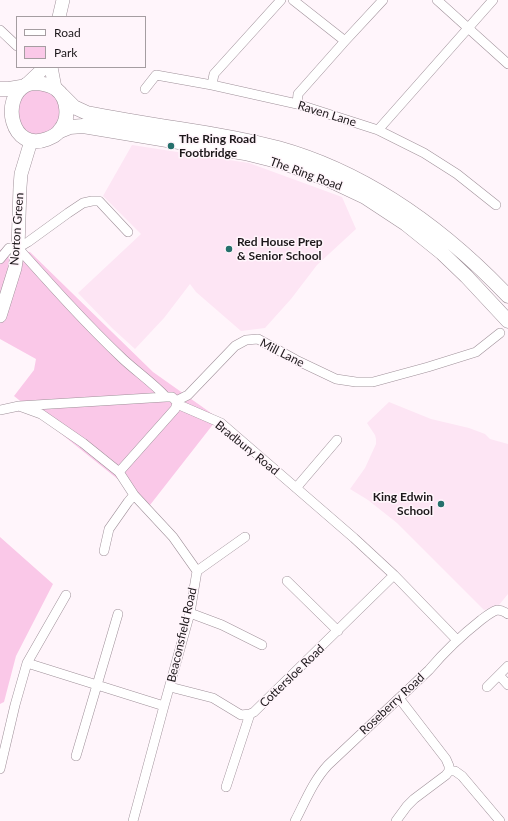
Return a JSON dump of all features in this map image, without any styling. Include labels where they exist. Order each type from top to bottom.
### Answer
[{"type":"main road","points":[[60,16],[63,0]]},
{"type":"main road","points":[[10,122],[9,112],[13,95],[44,68]]},
{"type":"main road","points":[[0,111],[22,137],[31,141],[41,141],[53,137],[60,131],[65,120],[66,105],[59,92],[51,68]]},
{"type":"main road","points":[[0,89],[9,89],[38,82],[47,84],[59,92]]},
{"type":"main road","name":"The Ring Road","points":[[59,92],[74,107],[87,113],[250,142],[309,158],[331,167],[359,180],[385,195],[428,223],[477,265],[508,296]]},
{"type":"main road","name":"The Ring Road","points":[[60,131],[70,127],[83,126],[230,150],[281,162],[329,180],[365,197],[406,224],[442,253],[466,276],[508,321]]},
{"type":"main road","name":"Norton Green","points":[[0,316],[15,268],[18,248],[21,174],[31,141]]},
{"type":"street","points":[[212,85],[214,74],[281,0]]},
{"type":"street","points":[[293,0],[345,41]]},
{"type":"street","points":[[297,104],[298,94],[383,0]]},
{"type":"street","points":[[437,0],[508,64]]},
{"type":"street","points":[[378,130],[493,0]]},
{"type":"street","points":[[0,30],[16,45]]},
{"type":"street","name":"Raven Lane","points":[[145,89],[156,75],[212,85],[297,104],[378,130],[424,153],[457,174],[496,205]]},
{"type":"street","points":[[0,259],[9,248],[18,248],[83,203],[92,201],[99,201],[128,232]]},
{"type":"street","name":"Bradbury Road","points":[[18,248],[69,304],[123,359],[159,389],[166,397],[172,397],[176,403],[222,424],[354,538],[457,640]]},
{"type":"street","name":"Mill Lane","points":[[119,472],[175,409],[176,403],[188,395],[235,346],[246,340],[258,339],[296,360],[336,379],[356,382],[373,382],[476,352],[500,333]]},
{"type":"street","points":[[0,410],[19,406],[166,397]]},
{"type":"street","name":"Beaconsfield Road","points":[[19,406],[41,414],[83,443],[119,472],[134,495],[173,537],[196,571],[190,613],[133,821]]},
{"type":"street","points":[[296,488],[337,440]]},
{"type":"street","points":[[104,551],[109,529],[134,495]]},
{"type":"street","points":[[196,571],[245,537]]},
{"type":"street","name":"Cottersloe Road","points":[[170,687],[213,698],[241,715],[250,714],[254,712],[394,576]]},
{"type":"street","points":[[287,582],[338,631]]},
{"type":"street","points":[[0,769],[15,704],[27,663],[66,595]]},
{"type":"street","name":"Roseberry Road","points":[[295,821],[314,784],[328,765],[429,670],[457,640],[489,614],[497,610],[508,614]]},
{"type":"street","points":[[190,613],[222,625],[262,645]]},
{"type":"street","points":[[76,756],[118,614]]},
{"type":"street","points":[[27,663],[164,706]]},
{"type":"street","points":[[487,687],[508,666]]},
{"type":"street","points":[[499,675],[508,686]]},
{"type":"street","points":[[396,821],[414,799],[446,775],[449,771],[449,766],[446,759],[399,698]]},
{"type":"street","points":[[226,787],[250,714]]},
{"type":"street","points":[[449,771],[455,771],[462,776],[500,821]]},
{"type":"shaded area","name":"Red House Prep & Senior School","points":[[132,145],[249,163],[342,197],[356,229],[317,265],[291,299],[265,328],[241,331],[196,292],[190,284],[164,318],[135,349],[78,293],[141,234],[103,196]]},
{"type":"shaded area","name":"King Edwin School","points":[[389,402],[431,419],[469,428],[485,434],[490,439],[508,444],[508,594],[499,605],[484,610],[397,523],[368,500],[350,489],[365,468],[376,444],[375,435],[367,423]]},
{"type":"green space","points":[[34,89],[48,91],[55,96],[59,103],[60,118],[51,131],[40,134],[30,133],[18,123],[17,102],[27,92]]},
{"type":"green space","points":[[0,250],[30,252],[153,372],[218,418],[150,505],[14,396],[34,370],[36,359],[0,339]]},
{"type":"green space","points":[[0,537],[53,584],[16,656],[4,702],[0,704]]},
{"type":"place","name":"The Ring Road Footbridge","points":[[171,146]]},
{"type":"place","name":"Red House Prep & Senior School","points":[[229,249]]},
{"type":"place","name":"King Edwin School","points":[[441,504]]}]
